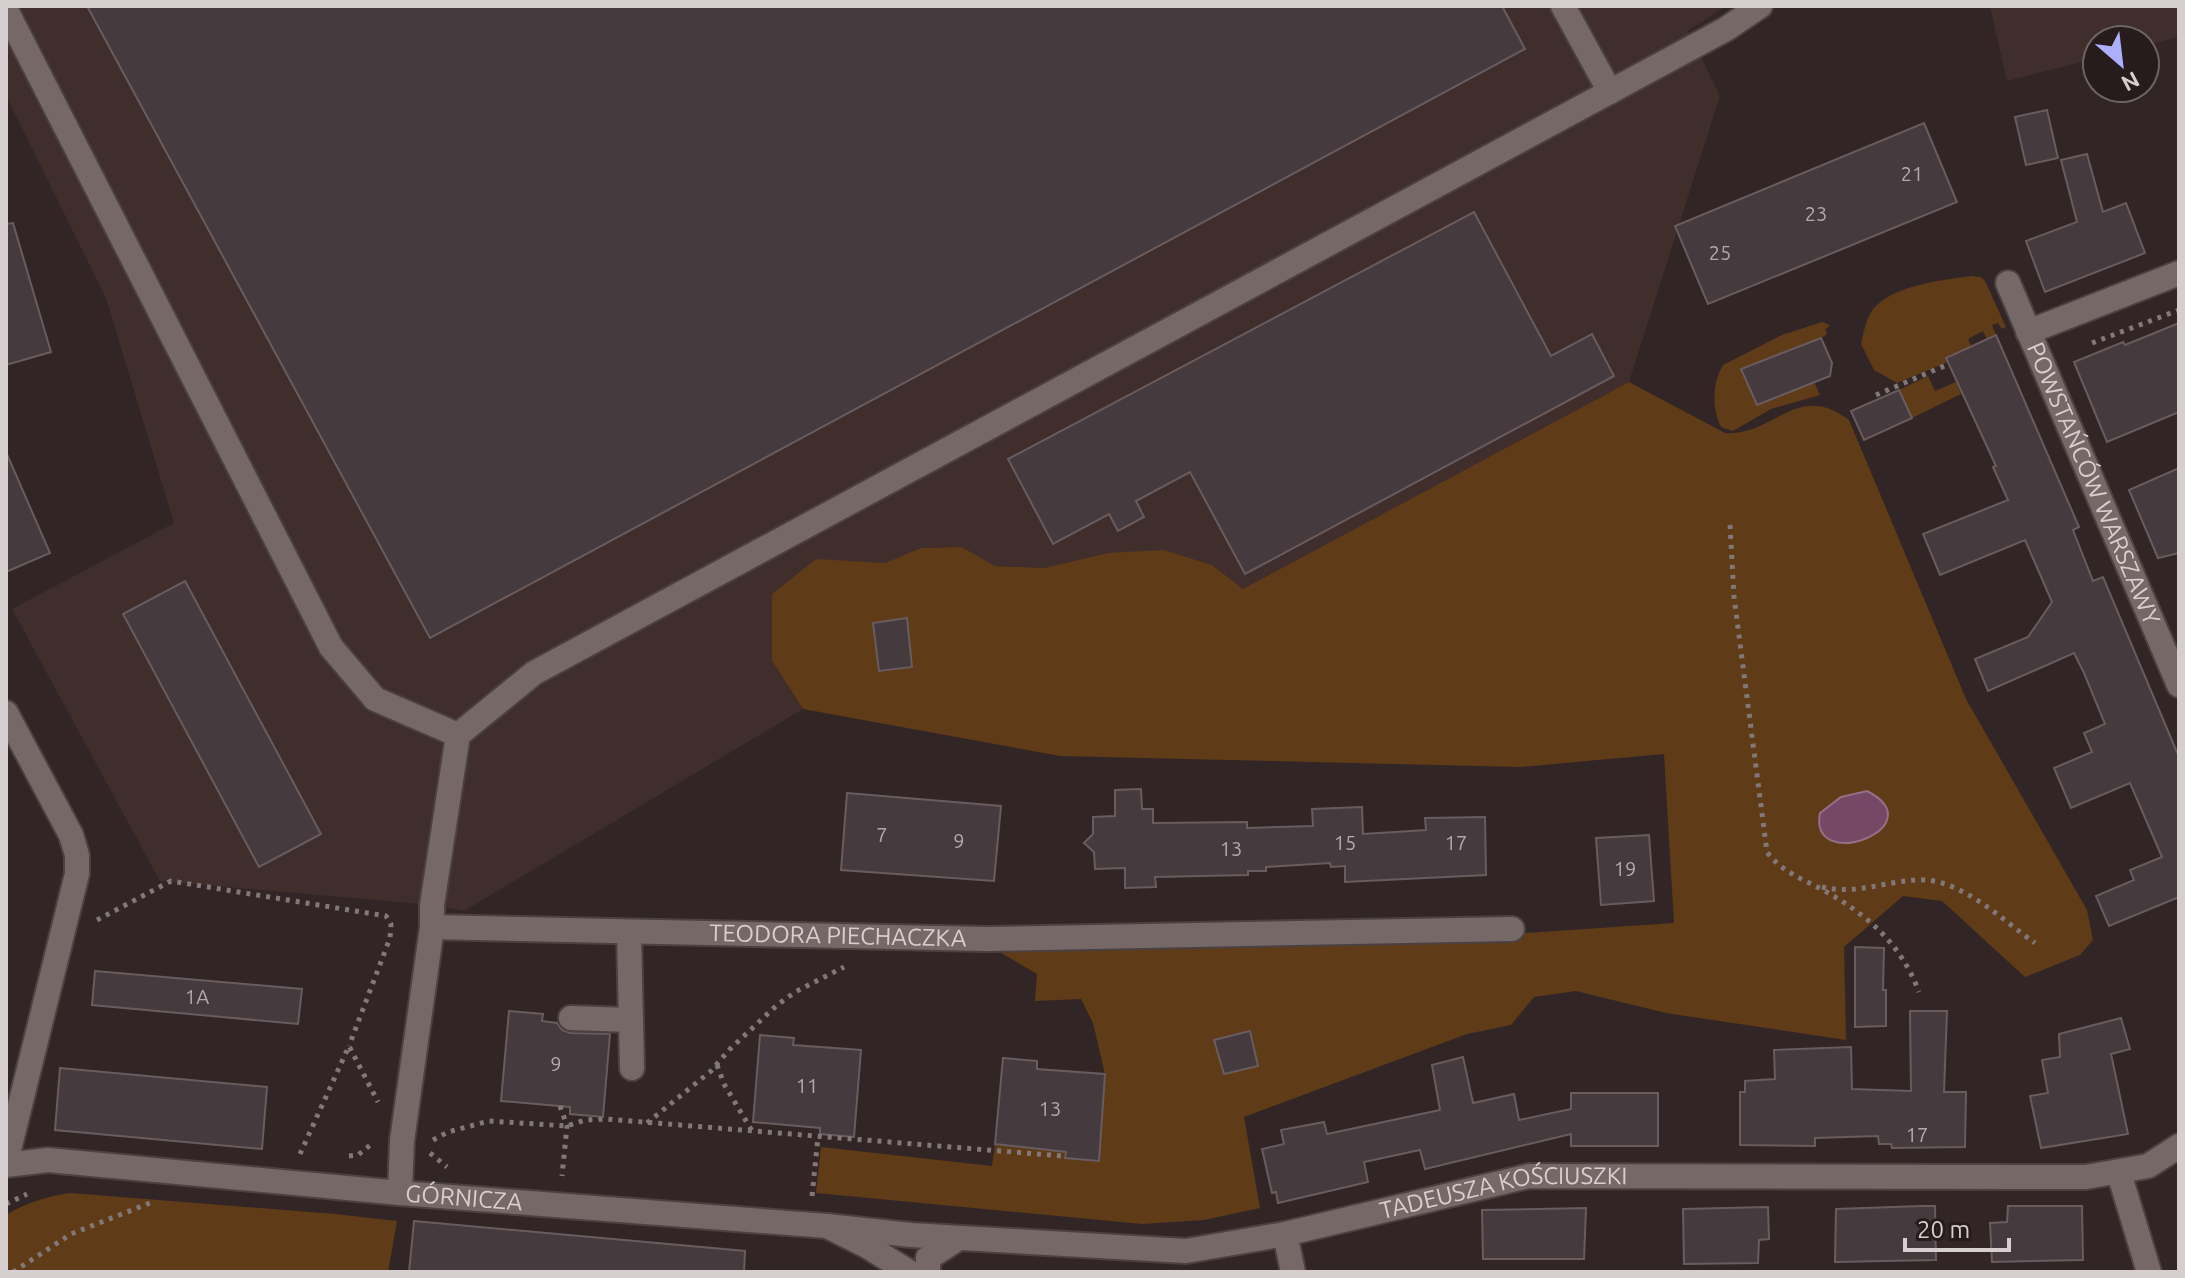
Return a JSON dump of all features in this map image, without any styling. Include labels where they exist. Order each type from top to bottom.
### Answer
[{"type":"street","points":[[1563,6],[1610,92]]},
{"type":"street","points":[[400,1193],[402,1141],[432,927],[432,905],[458,735],[534,673],[1726,29],[1760,6]]},
{"type":"street","points":[[6,10],[331,647],[375,699],[458,735]]},
{"type":"street","points":[[2028,332],[2179,273]]},
{"type":"street","name":"POWSTAŃCÓW WARSZAWY","points":[[2008,283],[2179,685]]},
{"type":"street","points":[[6,713],[71,835],[77,855],[77,874],[6,1164]]},
{"type":"street","name":"TEODORA PIECHACZKA","points":[[432,927],[986,939],[1512,929]]},
{"type":"street","points":[[629,932],[632,1068]]},
{"type":"street","points":[[571,1018],[631,1020]]},
{"type":"street","name":"TADEUSZA KOŚCIUSZKI","points":[[827,1226],[959,1238],[1186,1251],[1285,1234],[1529,1176],[2086,1177],[2148,1166],[2179,1146]]},
{"type":"street","name":"GÓRNICZA","points":[[6,1164],[48,1160],[400,1193],[827,1226],[909,1272]]},
{"type":"street","points":[[2119,1173],[2149,1272]]},
{"type":"street","points":[[1285,1234],[1293,1272]]},
{"type":"street","points":[[928,1272],[928,1258],[959,1238]]},
{"type":"path","points":[[2092,343],[2179,310]]},
{"type":"path","points":[[1876,395],[1949,364]]},
{"type":"path","points":[[1730,525],[1734,597],[1767,852],[1777,866],[1833,896],[1892,941],[1911,970],[1919,992]]},
{"type":"path","points":[[1813,885],[1856,890],[1920,879],[1936,882],[1964,892],[1989,907],[2035,943]]},
{"type":"path","points":[[153,889],[171,881],[386,916],[391,924],[390,938],[349,1046],[299,1155]]},
{"type":"path","points":[[647,1123],[717,1065],[776,1006],[795,992],[849,964]]},
{"type":"path","points":[[349,1046],[378,1101],[381,1113]]},
{"type":"path","points":[[717,1065],[724,1084],[753,1132]]},
{"type":"path","points":[[560,1106],[567,1126],[562,1177]]},
{"type":"path","points":[[457,1170],[445,1167],[430,1153],[430,1144],[436,1137],[489,1121],[567,1126],[585,1120],[647,1123],[1062,1156]]},
{"type":"path","points":[[812,1198],[818,1137]]},
{"type":"path","points":[[343,1157],[358,1155],[377,1139]]},
{"type":"path","points":[[287,1154],[314,1156]]},
{"type":"path","points":[[547,1176],[577,1178]]},
{"type":"path","points":[[798,1197],[827,1199]]},
{"type":"path","points":[[13,1272],[71,1234],[165,1198]]},
{"type":"shaded area","points":[[6,6],[1726,6],[1688,31],[1720,96],[1629,382],[1243,590],[1212,565],[1108,553],[1044,568],[995,566],[962,547],[921,548],[885,563],[816,560],[772,661],[803,709],[464,911],[432,905],[160,881],[12,609],[174,523],[106,298],[6,96]]},
{"type":"shaded area","points":[[1990,6],[2179,6],[2179,37],[2161,42],[2161,24],[2081,24],[2081,62],[2007,81]]},
{"type":"shaded area","points":[[1972,276],[1985,281],[2006,327],[2002,329],[1998,323],[1992,325],[1996,335],[1987,339],[1983,331],[1968,339],[1971,346],[1946,357],[1948,362],[1897,383],[1874,370],[1861,344],[1867,320],[1874,308],[1906,289]]},
{"type":"shaded area","points":[[1822,322],[1830,325],[1825,330],[1825,336],[1741,370],[1757,405],[1814,382],[1820,395],[1771,409],[1733,431],[1721,427],[1714,396],[1723,365],[1782,335]]},
{"type":"shaded area","points":[[1928,376],[1935,391],[1956,382],[1961,394],[1912,418],[1899,390]]},
{"type":"shaded area","points":[[1629,382],[1725,433],[1742,432],[1786,413],[1814,406],[1831,409],[1849,420],[1966,699],[2087,910],[2093,940],[2080,955],[2025,977],[1942,901],[1903,896],[1844,947],[1846,1040],[1666,1013],[1576,991],[1534,997],[1511,1025],[1467,1034],[1244,1117],[1260,1208],[1204,1220],[1142,1224],[816,1193],[821,1147],[992,1166],[995,1144],[1066,1152],[1066,1158],[1099,1160],[1105,1074],[1093,1023],[1081,999],[1035,1001],[1037,974],[991,947],[1526,933],[1674,923],[1664,754],[1520,767],[1060,756],[803,709],[772,661],[772,594],[816,559],[885,563],[921,548],[962,547],[995,566],[1044,568],[1108,553],[1163,550],[1212,565],[1243,589]]},
{"type":"shaded area","points":[[1867,791],[1885,805],[1888,818],[1880,830],[1865,839],[1848,843],[1832,841],[1821,831],[1820,813],[1841,797]]},
{"type":"shaded area","points":[[70,1193],[397,1221],[388,1272],[6,1272],[6,1215],[37,1201]]},
{"type":"building","points":[[87,6],[1502,6],[1525,49],[430,638]]},
{"type":"building","points":[[2047,110],[2058,158],[2026,165],[2015,117]]},
{"type":"building","points":[[1924,123],[1957,202],[1708,304],[1675,226]]},
{"type":"building","points":[[2087,154],[2103,212],[2126,203],[2145,253],[2045,292],[2026,241],[2077,222],[2061,160]]},
{"type":"building","points":[[1474,212],[1551,356],[1592,334],[1614,376],[1245,574],[1190,472],[1136,501],[1144,517],[1118,531],[1109,514],[1053,544],[1008,459]]},
{"type":"building","points":[[13,223],[51,352],[6,365],[6,224]]},
{"type":"building","points":[[2179,323],[2179,412],[2107,442],[2074,362]]},
{"type":"building","points":[[1996,335],[2079,527],[2073,530],[2093,581],[2103,577],[2179,757],[2179,897],[2109,926],[2096,896],[2134,880],[2130,870],[2162,857],[2130,783],[2071,808],[2054,768],[2092,752],[2084,733],[2105,724],[2074,653],[1988,691],[1975,659],[2028,637],[2052,602],[2025,540],[1940,575],[1923,534],[2008,500],[1993,467],[1996,466],[1946,358]]},
{"type":"building","points":[[1821,338],[1832,363],[1830,376],[1757,405],[1741,369]]},
{"type":"building","points":[[1899,390],[1912,418],[1864,440],[1851,411]]},
{"type":"building","points":[[6,452],[50,553],[6,572]]},
{"type":"building","points":[[2179,468],[2179,553],[2158,558],[2129,490]]},
{"type":"building","points":[[185,581],[321,834],[259,867],[123,614]]},
{"type":"building","points":[[907,618],[912,667],[879,671],[873,623]]},
{"type":"building","points":[[1141,789],[1142,809],[1153,809],[1153,823],[1247,822],[1247,828],[1313,826],[1312,809],[1362,807],[1363,834],[1426,830],[1425,818],[1485,817],[1486,875],[1345,882],[1345,866],[1331,867],[1330,863],[1266,867],[1266,871],[1248,871],[1248,875],[1155,877],[1156,887],[1125,888],[1125,868],[1095,869],[1094,852],[1084,843],[1093,834],[1093,817],[1115,816],[1115,790]]},
{"type":"building","points":[[847,793],[1001,806],[994,881],[841,870]]},
{"type":"building","points":[[1649,835],[1654,901],[1601,905],[1596,838]]},
{"type":"building","points":[[1855,947],[1884,948],[1886,1026],[1855,1027]]},
{"type":"building","points":[[95,971],[302,989],[298,1024],[92,1005]]},
{"type":"building","points":[[509,1011],[543,1014],[542,1021],[557,1023],[562,1030],[570,1033],[610,1034],[603,1117],[570,1114],[570,1107],[501,1101]]},
{"type":"building","points":[[1910,1011],[1947,1011],[1944,1092],[1966,1092],[1965,1147],[1892,1148],[1891,1144],[1879,1144],[1878,1136],[1815,1138],[1815,1146],[1740,1145],[1740,1092],[1745,1092],[1745,1081],[1775,1079],[1774,1050],[1851,1047],[1852,1089],[1911,1091]]},
{"type":"building","points":[[2121,1018],[2130,1049],[2111,1054],[2128,1134],[2041,1148],[2030,1096],[2048,1093],[2042,1060],[2060,1057],[2059,1034]]},
{"type":"building","points":[[1250,1031],[1258,1066],[1224,1074],[1214,1040]]},
{"type":"building","points":[[760,1035],[794,1038],[793,1045],[861,1050],[854,1137],[820,1134],[820,1128],[753,1122]]},
{"type":"building","points":[[1463,1057],[1473,1103],[1514,1094],[1519,1120],[1571,1109],[1571,1093],[1658,1093],[1658,1146],[1571,1146],[1571,1134],[1425,1169],[1420,1150],[1364,1162],[1368,1182],[1278,1203],[1276,1192],[1272,1193],[1262,1149],[1284,1144],[1281,1130],[1324,1122],[1327,1134],[1440,1110],[1432,1065]]},
{"type":"building","points":[[1003,1058],[1037,1061],[1037,1069],[1105,1074],[1099,1161],[1065,1158],[1066,1152],[995,1144]]},
{"type":"building","points":[[60,1068],[267,1087],[262,1149],[55,1130]]},
{"type":"building","points":[[1935,1206],[1936,1260],[1835,1262],[1836,1209]]},
{"type":"building","points":[[2008,1206],[2082,1206],[2083,1260],[1992,1262],[1990,1223],[2007,1222]]},
{"type":"building","points":[[1768,1207],[1769,1239],[1759,1240],[1758,1263],[1684,1264],[1683,1209]]},
{"type":"building","points":[[1586,1208],[1584,1259],[1483,1259],[1482,1210]]},
{"type":"building","points":[[414,1221],[745,1251],[744,1272],[409,1272]]}]
